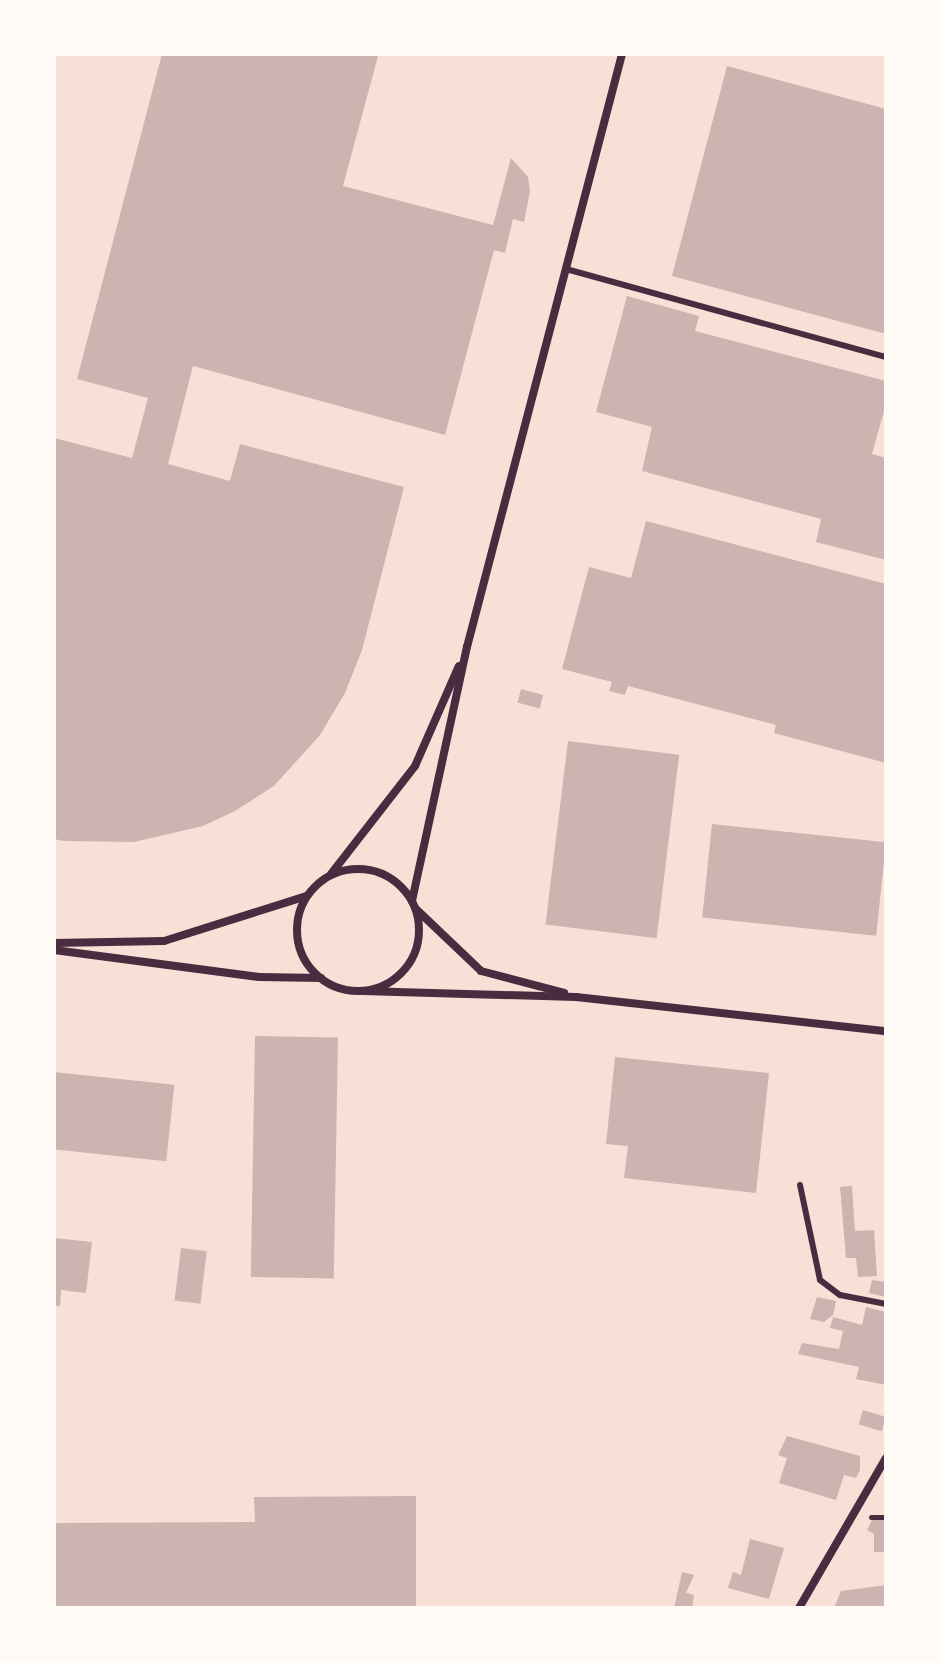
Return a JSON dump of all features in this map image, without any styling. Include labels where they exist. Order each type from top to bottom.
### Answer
[{"type":"street","points":[[362,991],[387,983],[407,966],[419,934],[413,904],[467,647],[622,54]]},
{"type":"street","points":[[54,943],[164,941],[308,895],[329,876],[415,766],[467,647]]},
{"type":"street","points":[[329,876],[352,869],[377,872],[400,885],[413,904],[481,971],[576,997]]},
{"type":"street","points":[[308,895],[298,920],[298,940],[306,962],[321,978]]},
{"type":"street","points":[[54,950],[259,977],[321,978],[362,991],[576,997],[886,1031]]},
{"type":"street","points":[[799,1608],[886,1458]]},
{"type":"lane","points":[[566,269],[886,357]]},
{"type":"lane","points":[[800,1185],[820,1280],[840,1295],[886,1304]]},
{"type":"building","points":[[162,54],[378,56],[343,186],[493,225],[511,158],[528,177],[530,191],[524,222],[513,219],[505,253],[494,250],[445,435],[193,366],[168,464],[230,481],[240,444],[404,487],[362,650],[345,693],[320,735],[274,786],[235,811],[203,826],[134,842],[64,841],[54,839],[54,438],[132,458],[148,398],[77,379]]},
{"type":"building","points":[[727,66],[886,109],[886,334],[672,276]]},
{"type":"building","points":[[627,296],[699,316],[695,331],[886,381],[886,404],[872,454],[886,458],[886,560],[816,542],[821,519],[642,471],[652,427],[596,412]]},
{"type":"building","points":[[646,521],[886,584],[886,763],[774,733],[776,725],[628,686],[625,695],[609,691],[612,682],[562,669],[589,567],[631,578]]},
{"type":"building","points":[[521,689],[543,695],[540,708],[517,703]]},
{"type":"building","points":[[568,741],[679,755],[657,938],[545,925]]},
{"type":"building","points":[[712,824],[886,842],[876,936],[702,917]]},
{"type":"building","points":[[255,1036],[338,1037],[334,1278],[251,1277]]},
{"type":"building","points":[[615,1057],[769,1073],[756,1193],[624,1178],[628,1146],[606,1144]]},
{"type":"building","points":[[54,1072],[174,1085],[166,1161],[54,1149]]},
{"type":"building","points":[[852,1186],[855,1231],[874,1230],[877,1276],[858,1277],[856,1258],[846,1258],[840,1187]]},
{"type":"building","points":[[54,1238],[92,1242],[86,1293],[61,1290],[60,1306],[54,1306]]},
{"type":"building","points":[[181,1248],[207,1251],[200,1304],[175,1301]]},
{"type":"building","points":[[872,1280],[886,1282],[886,1297],[869,1293]]},
{"type":"building","points":[[817,1297],[836,1301],[833,1315],[824,1322],[810,1319]]},
{"type":"building","points":[[866,1307],[886,1312],[886,1385],[856,1379],[859,1367],[798,1354],[802,1343],[839,1349],[843,1331],[830,1328],[833,1317],[862,1325]]},
{"type":"building","points":[[863,1410],[886,1417],[882,1431],[859,1424]]},
{"type":"building","points":[[787,1436],[860,1456],[860,1470],[856,1478],[844,1475],[836,1500],[779,1483],[787,1458],[778,1455]]},
{"type":"building","points":[[416,1496],[416,1608],[54,1608],[54,1523],[255,1522],[254,1497]]},
{"type":"building","points":[[873,1518],[886,1520],[886,1552],[874,1552],[874,1534],[867,1530]]},
{"type":"building","points":[[750,1539],[784,1548],[769,1599],[728,1588],[733,1572],[741,1575]]},
{"type":"building","points":[[682,1572],[694,1575],[686,1593],[694,1595],[692,1608],[674,1608]]},
{"type":"building","points":[[886,1585],[886,1608],[834,1608],[841,1591]]}]
